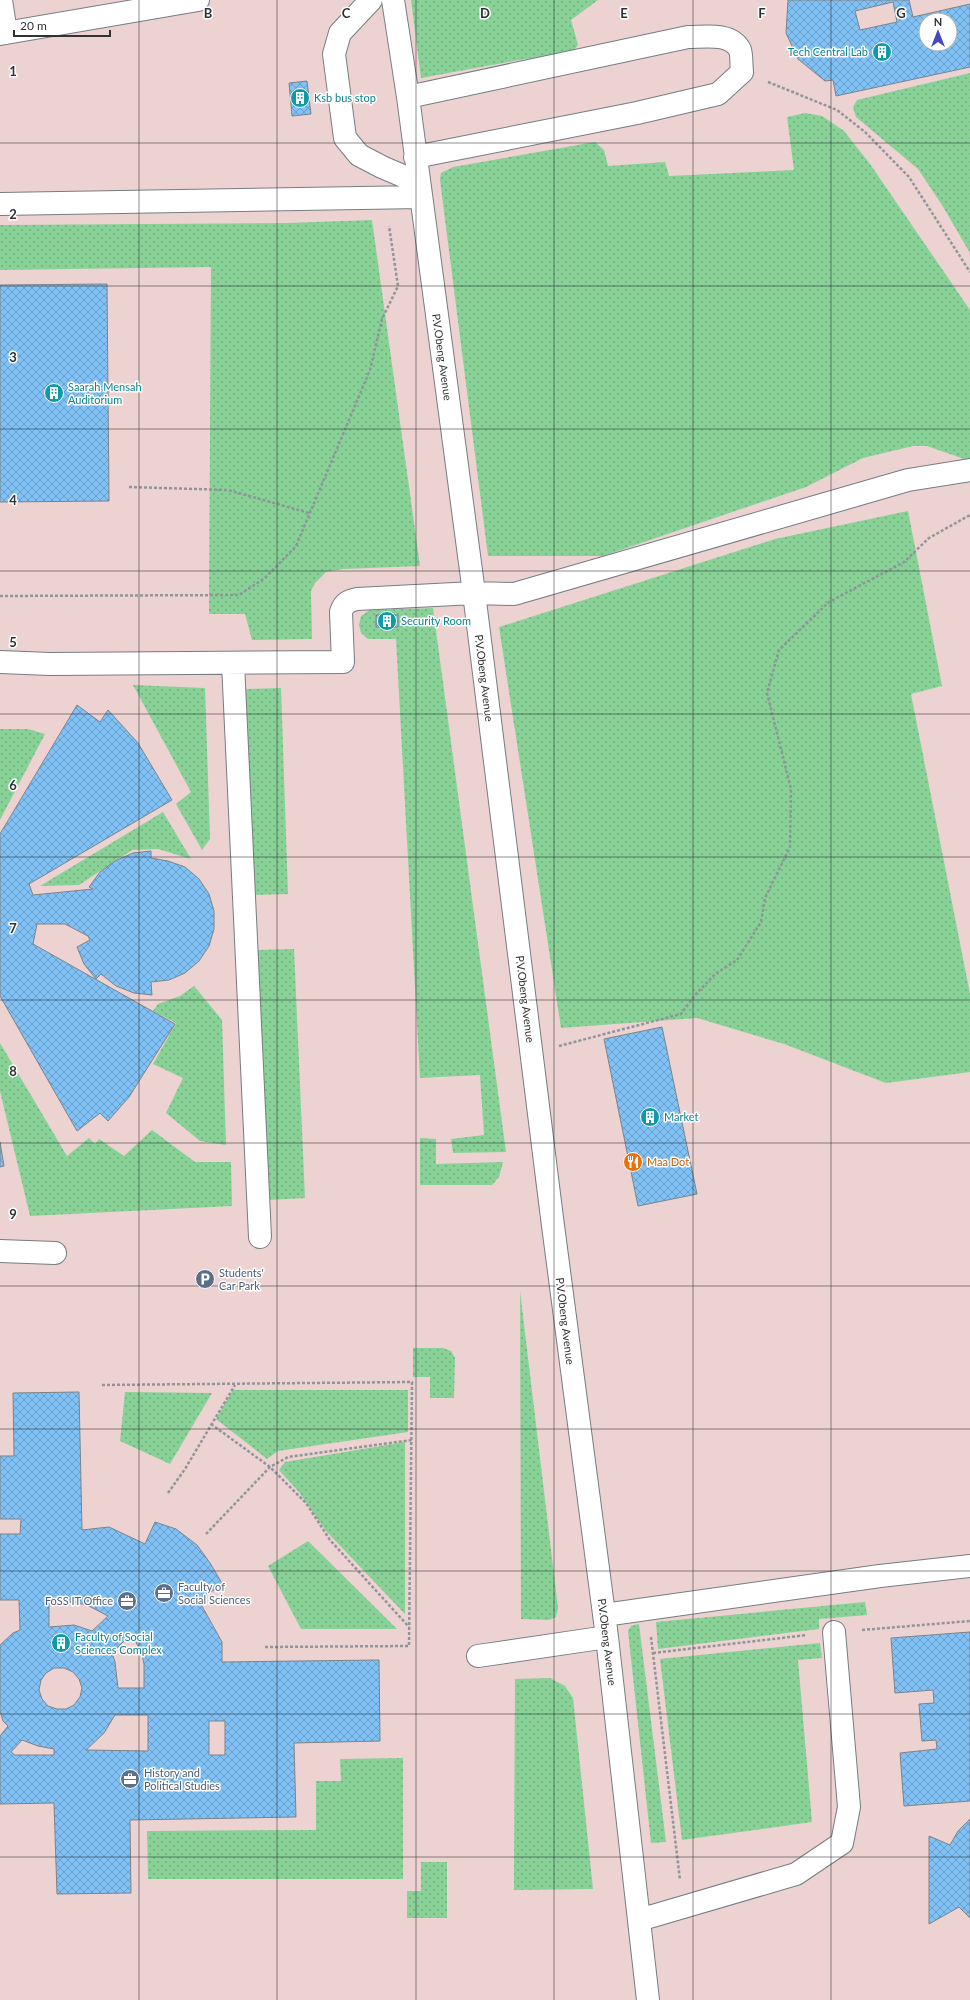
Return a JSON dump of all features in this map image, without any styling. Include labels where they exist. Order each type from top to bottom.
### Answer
[{"type":"street","points":[[1,0],[3,34],[198,0]]},
{"type":"street","points":[[371,0],[340,33],[334,54],[344,138],[359,155],[420,190]]},
{"type":"street","name":"P.V.Obeng Avenue","points":[[393,0],[408,97],[474,593],[531,1053],[607,1637],[648,2000]]},
{"type":"street","points":[[408,97],[688,37],[719,37],[734,42],[740,51],[742,72],[718,94],[637,113],[415,157]]},
{"type":"street","points":[[0,204],[386,198],[420,190]]},
{"type":"street","points":[[0,662],[50,664],[343,662],[341,612],[343,605],[348,601],[357,599],[474,593],[514,594],[908,480],[970,470]]},
{"type":"street","points":[[233,662],[260,1237]]},
{"type":"street","points":[[0,1251],[55,1253]]},
{"type":"street","points":[[604,1615],[873,1577],[970,1566]]},
{"type":"street","points":[[639,1920],[796,1874],[842,1843],[849,1807],[834,1632]]},
{"type":"street","points":[[478,1656],[607,1637]]},
{"type":"path","points":[[742,72],[837,110],[865,132],[909,177],[970,272]]},
{"type":"path","points":[[0,596],[239,595],[265,578],[296,546],[370,370],[382,319],[398,286],[386,198]]},
{"type":"path","points":[[129,487],[228,490],[309,514]]},
{"type":"path","points":[[531,1053],[681,1014],[695,995],[715,974],[737,960],[761,922],[766,898],[790,847],[791,789],[766,693],[779,650],[829,602],[904,562],[929,538],[970,515]]},
{"type":"path","points":[[102,1385],[412,1382],[409,1646],[265,1647]]},
{"type":"path","points":[[168,1493],[185,1469],[235,1384]]},
{"type":"path","points":[[212,1424],[270,1467],[306,1504],[330,1540],[409,1628]]},
{"type":"path","points":[[206,1534],[270,1467],[288,1457],[412,1440]]},
{"type":"path","points":[[647,1608],[684,1907]]},
{"type":"path","points":[[653,1652],[834,1632],[970,1621]]},
{"type":"shaded area","points":[[0,0],[970,0],[970,2000],[0,2000]]},
{"type":"green space","points":[[411,0],[598,0],[571,20],[578,45],[571,54],[525,59],[421,78]]},
{"type":"green space","points":[[970,73],[970,253],[942,205],[918,169],[856,117],[853,107],[857,100]]},
{"type":"green space","points":[[805,113],[822,116],[844,131],[870,164],[970,310],[970,461],[927,446],[913,446],[863,458],[806,487],[603,556],[488,556],[440,180],[441,173],[453,167],[595,142],[604,150],[608,166],[665,162],[669,176],[794,170],[787,117]]},
{"type":"green space","points":[[372,220],[420,566],[343,569],[326,572],[315,583],[311,591],[312,639],[252,640],[245,614],[209,614],[211,267],[0,270],[0,225],[287,223]]},
{"type":"green space","points":[[908,511],[942,686],[911,694],[970,994],[970,1072],[886,1083],[784,1044],[697,1018],[561,1028],[499,627],[775,539]]},
{"type":"green space","points":[[433,608],[506,1152],[453,1153],[451,1139],[484,1135],[480,1075],[420,1078],[396,639],[368,639],[361,633],[359,625],[361,616],[370,610]]},
{"type":"green space","points":[[133,685],[205,688],[210,839],[202,850],[176,804],[191,792]]},
{"type":"green space","points":[[281,688],[288,894],[253,895],[246,689]]},
{"type":"green space","points":[[0,729],[28,729],[45,734],[0,820]]},
{"type":"green space","points":[[163,812],[191,859],[158,849],[132,850],[79,885],[40,886]]},
{"type":"green space","points":[[294,949],[305,1198],[268,1200],[257,950]]},
{"type":"green space","points":[[194,986],[222,1020],[226,1145],[200,1141],[166,1113],[183,1078],[153,1064],[176,1023],[153,1011],[158,1004],[180,996]]},
{"type":"green space","points":[[0,1043],[67,1156],[89,1138],[95,1144],[99,1139],[124,1156],[152,1130],[195,1162],[231,1162],[232,1206],[30,1216],[0,1091]]},
{"type":"green space","points":[[420,1138],[436,1139],[436,1164],[503,1162],[499,1177],[492,1185],[420,1185]]},
{"type":"green space","points":[[520,1291],[558,1608],[556,1617],[549,1620],[521,1619]]},
{"type":"green space","points":[[413,1348],[443,1348],[451,1351],[455,1358],[454,1398],[430,1398],[430,1377],[413,1377]]},
{"type":"green space","points":[[233,1390],[408,1390],[408,1432],[278,1451],[267,1459],[216,1419]]},
{"type":"green space","points":[[125,1392],[212,1393],[170,1464],[120,1441]]},
{"type":"green space","points":[[405,1442],[405,1614],[326,1531],[299,1492],[279,1470],[285,1462]]},
{"type":"green space","points":[[308,1541],[397,1629],[301,1629],[268,1566]]},
{"type":"green space","points":[[865,1602],[867,1615],[819,1619],[819,1629],[658,1649],[656,1622]]},
{"type":"green space","points":[[639,1624],[666,1842],[651,1843],[628,1631],[631,1626]]},
{"type":"green space","points":[[820,1643],[822,1658],[798,1660],[812,1822],[682,1840],[660,1659]]},
{"type":"green space","points":[[550,1678],[565,1686],[573,1698],[593,1889],[514,1890],[515,1679]]},
{"type":"green space","points":[[403,1758],[403,1879],[148,1879],[147,1831],[316,1830],[316,1781],[341,1781],[340,1759]]},
{"type":"green space","points":[[421,1862],[447,1862],[447,1918],[407,1918],[407,1891],[421,1891]]},
{"type":"building","name":"Tech Central Lab","points":[[788,0],[909,0],[913,17],[918,16],[918,52],[958,52],[958,12],[935,12],[970,4],[970,67],[836,96],[833,80],[825,81],[798,59],[786,33]],"holes":[[[893,2],[897,22],[860,30],[855,11]]]},
{"type":"building","name":"Ksb bus stop","points":[[307,81],[311,114],[292,116],[289,83]]},
{"type":"building","name":"Saarah Mensah Auditorium","points":[[107,284],[109,501],[0,502],[0,285]]},
{"type":"building","name":"Security Room","points":[[376,615],[398,615],[398,627],[376,627]]},
{"type":"building","points":[[77,705],[100,722],[108,710],[138,743],[172,800],[29,884],[33,895],[93,889],[89,887],[100,872],[115,861],[133,853],[151,851],[151,858],[168,861],[185,867],[199,879],[209,894],[214,911],[214,929],[209,946],[199,961],[185,973],[169,980],[151,982],[152,995],[134,993],[116,986],[101,974],[96,979],[84,964],[77,947],[90,940],[88,936],[65,924],[37,924],[33,944],[175,1024],[129,1097],[108,1121],[100,1113],[77,1131],[0,996],[0,834]]},
{"type":"building","name":"Market","points":[[662,1027],[697,1194],[638,1206],[604,1039]]},
{"type":"building","points":[[0,1142],[4,1166],[0,1167]]},
{"type":"building","name":"Faculty of Social Sciences Complex","points":[[79,1392],[82,1530],[109,1527],[145,1544],[155,1522],[176,1529],[197,1545],[223,1585],[198,1599],[222,1642],[222,1662],[379,1660],[380,1741],[294,1743],[296,1817],[130,1820],[131,1893],[57,1894],[54,1803],[0,1804],[0,1736],[8,1726],[3,1721],[0,1711],[0,1645],[13,1633],[20,1630],[19,1600],[0,1600],[0,1534],[20,1534],[21,1519],[0,1519],[0,1456],[14,1456],[13,1393]],"holes":[[[72,1602],[87,1605],[108,1616],[92,1631],[74,1625],[49,1627],[49,1603]],[[131,1634],[141,1651],[144,1664],[144,1688],[118,1688],[115,1662],[112,1653]],[[54,1668],[64,1668],[73,1672],[79,1679],[82,1688],[80,1697],[74,1705],[66,1709],[57,1709],[48,1706],[42,1699],[39,1690],[41,1680],[46,1673]],[[115,1715],[148,1715],[148,1751],[86,1750],[104,1733]],[[209,1721],[225,1721],[225,1755],[209,1755]],[[22,1740],[38,1746],[54,1749],[54,1755],[15,1755],[11,1752]]]},
{"type":"building","points":[[970,1632],[970,1801],[904,1806],[900,1753],[937,1749],[936,1740],[922,1741],[919,1704],[934,1703],[933,1690],[895,1693],[891,1638]]},
{"type":"building","points":[[970,1819],[970,1918],[959,1907],[929,1924],[929,1836],[950,1845],[958,1831]]},
{"type":"place","name":"Tech Central Lab","points":[[882,52]]},
{"type":"place","name":"Ksb bus stop","points":[[300,98]]},
{"type":"place","name":"Saarah Mensah Auditorium","points":[[54,393]]},
{"type":"place","name":"Security Room","points":[[387,621]]},
{"type":"place","name":"Market","points":[[650,1117]]},
{"type":"place","name":"Maa Dot","points":[[633,1162]]},
{"type":"place","name":"Students' Car Park","points":[[205,1279]]},
{"type":"place","name":"Faculty of Social Sciences","points":[[164,1593]]},
{"type":"place","name":"FoSS IT Office","points":[[127,1601]]},
{"type":"place","name":"Faculty of Social Sciences Complex","points":[[61,1643]]},
{"type":"place","name":"History and Political Studies","points":[[130,1779]]}]
